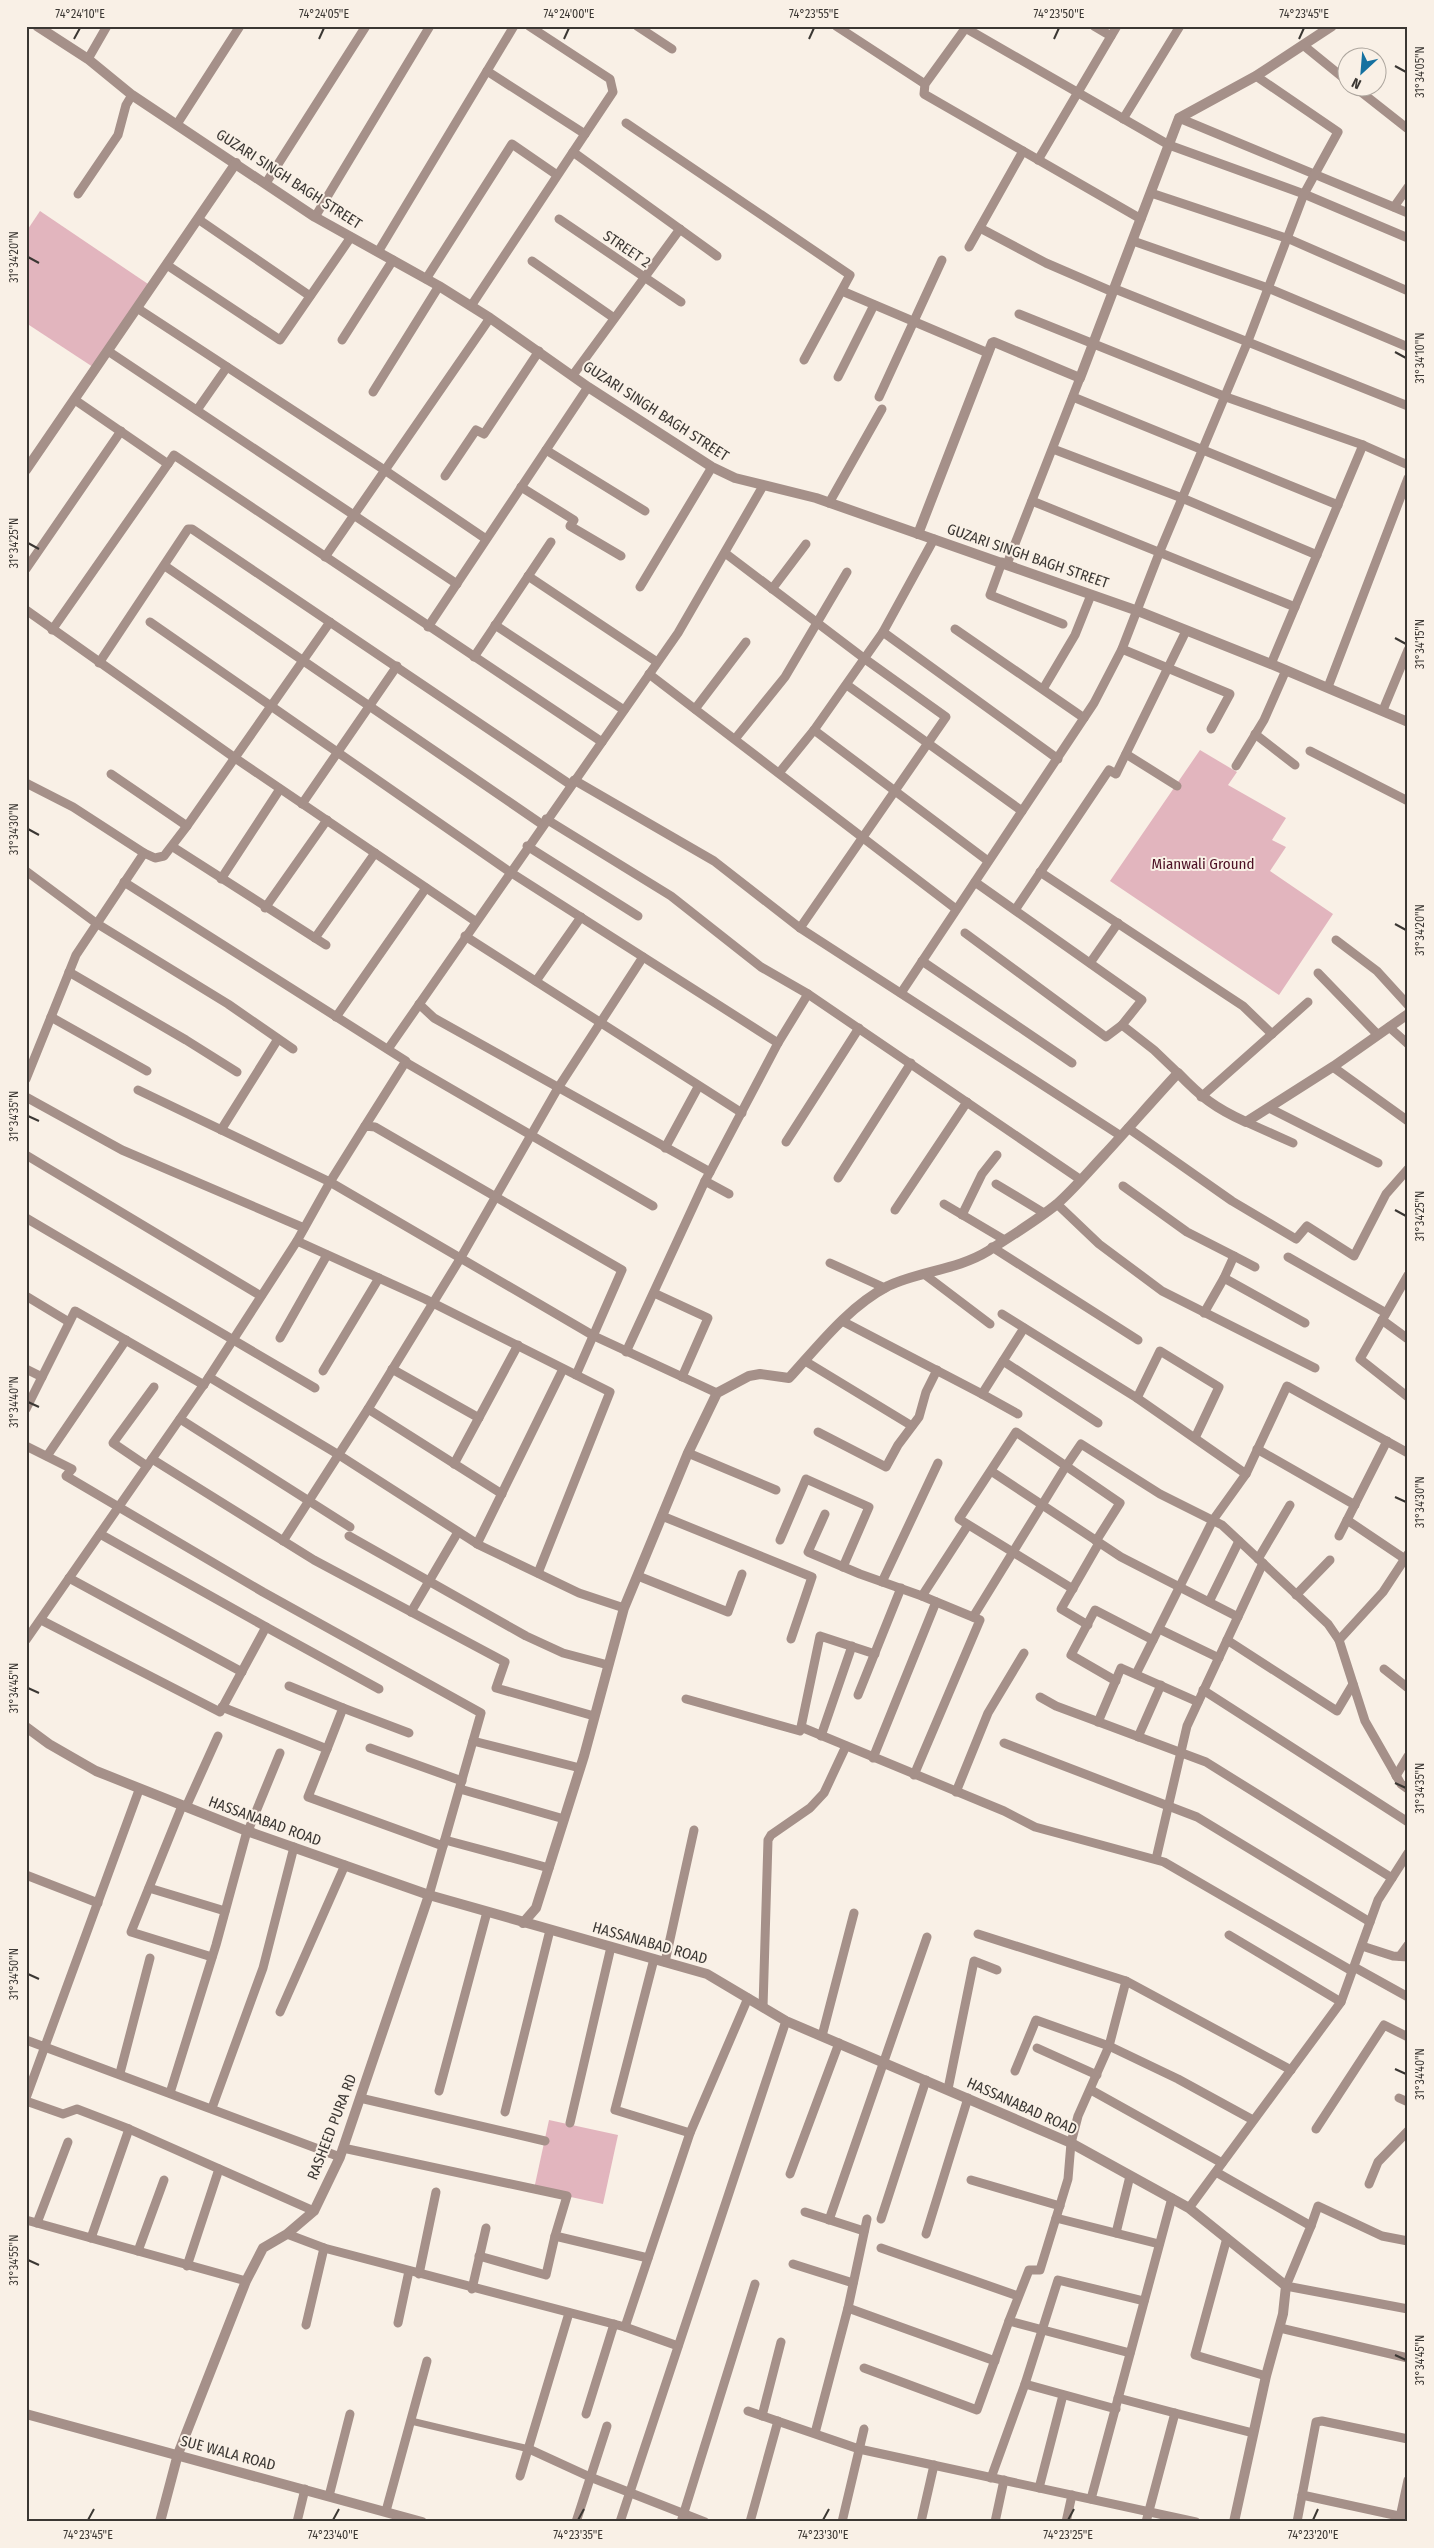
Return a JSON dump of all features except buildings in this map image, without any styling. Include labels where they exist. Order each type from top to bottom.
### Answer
[{"type":"street","name":"GUZARI SINGH BAGH STREET","points":[[38,26],[88,59],[132,95],[315,217],[471,306],[588,386],[712,467],[735,478],[829,503],[1138,611],[1286,670],[1408,722]]},
{"type":"street","points":[[88,59],[107,26]]},
{"type":"street","points":[[177,124],[240,26]]},
{"type":"street","points":[[266,183],[366,26]]},
{"type":"street","points":[[315,217],[430,26]]},
{"type":"street","points":[[378,252],[514,26]]},
{"type":"street","points":[[471,306],[613,92],[610,79],[529,26]]},
{"type":"street","points":[[637,26],[672,48]]},
{"type":"street","points":[[836,26],[925,84]]},
{"type":"street","points":[[1094,26],[1111,36]]},
{"type":"street","points":[[1038,160],[1117,26]]},
{"type":"street","points":[[1123,119],[1180,26]]},
{"type":"street","points":[[1063,624],[990,596],[1032,501],[1179,118],[1256,76],[1332,26]]},
{"type":"street","points":[[1141,219],[924,94],[925,84],[965,27],[1169,146],[1304,194],[1408,238]]},
{"type":"street","points":[[1304,46],[1336,72]]},
{"type":"street","points":[[487,71],[585,134]]},
{"type":"street","points":[[901,993],[1084,718],[1122,649],[1202,449],[1226,397],[1289,239],[1304,194],[1314,172],[1338,132],[1256,76]]},
{"type":"street","points":[[78,194],[118,135],[126,105],[132,95]]},
{"type":"street","points":[[1369,98],[1408,129]]},
{"type":"street","points":[[1179,118],[1314,172],[1408,213]]},
{"type":"street","points":[[626,123],[850,275],[804,360]]},
{"type":"street","points":[[426,279],[512,144],[557,175]]},
{"type":"street","points":[[969,247],[1023,151]]},
{"type":"street","points":[[573,152],[717,256]]},
{"type":"street","points":[[26,470],[236,163]]},
{"type":"street","points":[[1394,207],[1408,187]]},
{"type":"street","points":[[1151,193],[1289,239],[1408,291]]},
{"type":"street","points":[[198,219],[310,296]]},
{"type":"street","name":"STREET 2","points":[[559,219],[681,302]]},
{"type":"street","points":[[980,228],[1046,263],[1114,291],[1248,341],[1408,406]]},
{"type":"street","points":[[573,375],[680,229]]},
{"type":"street","points":[[166,265],[280,340],[351,237]]},
{"type":"street","points":[[1133,241],[1268,288],[1408,347]]},
{"type":"street","points":[[342,340],[393,260]]},
{"type":"street","points":[[879,397],[942,260]]},
{"type":"street","points":[[532,261],[614,318]]},
{"type":"street","points":[[373,392],[438,286]]},
{"type":"street","points":[[842,291],[988,353]]},
{"type":"street","points":[[838,377],[874,305]]},
{"type":"street","points":[[137,308],[386,471],[486,539]]},
{"type":"street","points":[[1019,314],[1226,397],[1364,445],[1408,465]]},
{"type":"street","points":[[325,557],[490,318]]},
{"type":"street","points":[[918,534],[988,353],[994,342],[1080,378]]},
{"type":"street","points":[[108,351],[456,584]]},
{"type":"street","points":[[445,476],[476,430],[484,434],[539,351]]},
{"type":"street","points":[[196,410],[228,367]]},
{"type":"street","points":[[428,627],[588,386]]},
{"type":"street","points":[[1073,397],[1338,505]]},
{"type":"street","points":[[75,400],[168,464]]},
{"type":"street","points":[[829,503],[882,409]]},
{"type":"street","points":[[26,569],[121,431]]},
{"type":"street","points":[[1271,664],[1364,445]]},
{"type":"street","points":[[1052,448],[1182,498],[1317,555]]},
{"type":"street","points":[[546,450],[645,511]]},
{"type":"street","points":[[52,630],[174,455],[602,742]]},
{"type":"street","points":[[640,587],[712,467]]},
{"type":"street","points":[[1328,688],[1408,478]]},
{"type":"street","points":[[388,1049],[544,822],[678,633],[763,486]]},
{"type":"street","points":[[521,487],[574,520],[570,526],[621,556]]},
{"type":"street","points":[[1032,501],[1296,607]]},
{"type":"street","points":[[99,663],[188,530],[192,529],[573,782],[714,861],[800,928],[901,993],[1296,1239],[1308,1226],[1354,1256],[1386,1194],[1408,1169]]},
{"type":"street","points":[[779,773],[814,730],[883,632],[934,539]]},
{"type":"street","points":[[474,657],[551,542]]},
{"type":"street","points":[[772,589],[806,544]]},
{"type":"street","points":[[724,553],[946,717],[800,928]]},
{"type":"street","points":[[165,566],[544,822],[671,896],[761,967],[808,994],[1081,1180]]},
{"type":"street","points":[[735,739],[785,677],[847,572]]},
{"type":"street","points":[[528,576],[657,662]]},
{"type":"street","points":[[1043,689],[1075,635],[1091,595]]},
{"type":"street","points":[[26,610],[235,758],[475,921]]},
{"type":"street","points":[[150,622],[510,872],[778,1043]]},
{"type":"street","points":[[27,785],[73,807],[144,853],[160,858],[172,847],[330,622]]},
{"type":"street","points":[[495,625],[624,710]]},
{"type":"street","points":[[956,630],[1084,718]]},
{"type":"street","points":[[1015,910],[1109,770],[1116,774],[1186,631]]},
{"type":"street","points":[[883,632],[1058,758]]},
{"type":"street","points":[[695,709],[746,642]]},
{"type":"street","points":[[1122,649],[1230,694],[1211,729]]},
{"type":"street","points":[[1383,710],[1408,650]]},
{"type":"street","points":[[302,804],[397,666]]},
{"type":"street","points":[[1236,766],[1256,734],[1286,670]]},
{"type":"street","points":[[649,674],[956,910]]},
{"type":"street","points":[[847,685],[1022,811]]},
{"type":"street","points":[[814,730],[988,861]]},
{"type":"street","points":[[1256,734],[1295,765]]},
{"type":"street","points":[[1310,752],[1408,801]]},
{"type":"street","points":[[1126,754],[1177,786]]},
{"type":"street","points":[[111,774],[187,826]]},
{"type":"street","points":[[221,879],[280,789]]},
{"type":"street","points":[[265,908],[327,820]]},
{"type":"street","points":[[528,846],[638,916]]},
{"type":"street","points":[[172,847],[265,908],[326,945]]},
{"type":"street","points":[[26,1078],[76,955],[144,853]]},
{"type":"street","points":[[315,938],[375,853]]},
{"type":"street","points":[[26,871],[96,923],[228,1004],[293,1048]]},
{"type":"street","points":[[1040,872],[1243,1006],[1272,1034]]},
{"type":"street","points":[[124,882],[388,1049],[405,1062],[653,1206]]},
{"type":"street","points":[[965,932],[1106,1037],[1122,1025],[1142,1000],[975,882]]},
{"type":"street","points":[[336,1017],[426,888]]},
{"type":"street","points":[[536,981],[581,917]]},
{"type":"street","points":[[1090,963],[1118,923]]},
{"type":"street","points":[[465,936],[742,1113]]},
{"type":"street","points":[[1336,940],[1377,971],[1408,1005]]},
{"type":"street","points":[[283,1541],[368,1409],[460,1259],[558,1088],[643,957]]},
{"type":"street","points":[[922,962],[1072,1063]]},
{"type":"street","points":[[69,972],[237,1072]]},
{"type":"street","points":[[1318,973],[1378,1035]]},
{"type":"street","points":[[626,1352],[710,1172],[778,1043],[808,994]]},
{"type":"street","points":[[1202,1097],[1308,1002]]},
{"type":"street","points":[[418,1004],[434,1018],[710,1172]]},
{"type":"street","points":[[1246,1122],[1333,1067],[1408,1014]]},
{"type":"street","points":[[51,1017],[147,1072]]},
{"type":"street","points":[[1122,1025],[1154,1050],[1202,1097],[1221,1111],[1294,1143]]},
{"type":"street","points":[[1389,1027],[1408,1044]]},
{"type":"street","points":[[786,1142],[859,1028]]},
{"type":"street","points":[[221,1130],[278,1039]]},
{"type":"street","points":[[26,1640],[233,1340],[297,1241],[330,1182],[405,1062]]},
{"type":"street","points":[[838,1178],[911,1063]]},
{"type":"street","points":[[1333,1067],[1408,1121]]},
{"type":"street","points":[[523,1923],[536,1908],[549,1868],[580,1768],[624,1608],[688,1453],[717,1393],[749,1376],[760,1374],[789,1378],[842,1321],[860,1305],[885,1288],[954,1266],[992,1247],[1057,1204],[1178,1073]]},
{"type":"street","points":[[665,1148],[697,1089]]},
{"type":"street","points":[[138,1090],[330,1182],[594,1336],[717,1393]]},
{"type":"street","points":[[26,1097],[122,1150],[304,1228]]},
{"type":"street","points":[[895,1210],[967,1102]]},
{"type":"street","points":[[1269,1108],[1378,1163]]},
{"type":"street","points":[[365,1126],[375,1127],[622,1270],[576,1375]]},
{"type":"street","points":[[26,1155],[261,1296]]},
{"type":"street","points":[[962,1215],[982,1174],[997,1155]]},
{"type":"street","points":[[706,1181],[729,1194]]},
{"type":"street","points":[[996,1184],[1044,1213]]},
{"type":"street","points":[[1123,1186],[1187,1232],[1255,1267]]},
{"type":"street","points":[[944,1204],[1003,1239]]},
{"type":"street","points":[[1057,1204],[1099,1244],[1162,1291],[1315,1368]]},
{"type":"street","points":[[26,1218],[315,1388]]},
{"type":"street","points":[[297,1241],[432,1302],[610,1392],[538,1573]]},
{"type":"street","points":[[992,1247],[1138,1340]]},
{"type":"street","points":[[280,1338],[327,1254]]},
{"type":"street","points":[[1204,1313],[1234,1256]]},
{"type":"street","points":[[1288,1257],[1384,1317],[1408,1339]]},
{"type":"street","points":[[830,1263],[885,1288]]},
{"type":"street","points":[[924,1274],[990,1324]]},
{"type":"street","points":[[1408,1275],[1405,1288],[1384,1317],[1360,1359],[1408,1397]]},
{"type":"street","points":[[324,1371],[379,1278]]},
{"type":"street","points":[[1224,1278],[1304,1322]]},
{"type":"street","points":[[654,1293],[708,1318],[682,1377]]},
{"type":"street","points":[[26,1296],[70,1322]]},
{"type":"street","points":[[26,1408],[75,1311],[339,1455],[477,1544],[579,1593],[624,1608]]},
{"type":"street","points":[[1002,1314],[1137,1398],[1246,1474]]},
{"type":"street","points":[[842,1321],[1018,1414]]},
{"type":"street","points":[[982,1394],[1024,1328]]},
{"type":"street","points":[[47,1456],[126,1340]]},
{"type":"street","points":[[454,1464],[518,1346]]},
{"type":"street","points":[[1137,1398],[1160,1351],[1219,1387],[1194,1438]]},
{"type":"street","points":[[805,1361],[912,1426]]},
{"type":"street","points":[[1002,1361],[1098,1422]]},
{"type":"street","points":[[26,1369],[42,1377]]},
{"type":"street","points":[[392,1369],[479,1418]]},
{"type":"street","points":[[477,1544],[563,1369]]},
{"type":"street","points":[[818,1432],[886,1467],[918,1417],[926,1392],[937,1370]]},
{"type":"street","points":[[1136,1674],[1213,1520],[1246,1474],[1287,1386],[1408,1453]]},
{"type":"street","points":[[154,1387],[113,1443],[150,1462],[314,1560],[506,1662],[496,1688],[594,1716]]},
{"type":"street","points":[[368,1409],[502,1494]]},
{"type":"street","points":[[180,1419],[350,1526]]},
{"type":"street","points":[[1073,1589],[959,1519],[1016,1432],[1120,1503],[1098,1542],[1073,1589],[1062,1609],[1088,1624]]},
{"type":"street","points":[[1340,1536],[1387,1441]]},
{"type":"street","points":[[973,1617],[1081,1444],[1160,1494],[1222,1524],[1328,1624],[1339,1640],[1365,1721],[1401,1784],[1408,1789]]},
{"type":"street","points":[[26,1446],[72,1469],[66,1476],[263,1592],[481,1713],[429,1895]]},
{"type":"street","points":[[1258,1449],[1355,1504]]},
{"type":"street","points":[[688,1453],[776,1490]]},
{"type":"street","points":[[882,1582],[938,1463]]},
{"type":"street","points":[[992,1471],[1122,1557],[1238,1617]]},
{"type":"street","points":[[780,1540],[806,1479],[868,1507],[843,1567]]},
{"type":"street","points":[[1156,1860],[1187,1726],[1238,1617],[1261,1561],[1290,1505]]},
{"type":"street","points":[[826,1514],[808,1552],[980,1620],[914,1775]]},
{"type":"street","points":[[662,1516],[812,1577],[790,1639]]},
{"type":"street","points":[[1339,1640],[1383,1592],[1406,1556],[1347,1520]]},
{"type":"street","points":[[922,1596],[968,1525]]},
{"type":"street","points":[[411,1612],[458,1532]]},
{"type":"street","points":[[100,1534],[379,1689]]},
{"type":"street","points":[[349,1536],[428,1582],[533,1639],[563,1653],[608,1665]]},
{"type":"street","points":[[1209,1602],[1239,1541]]},
{"type":"street","points":[[1296,1594],[1330,1560]]},
{"type":"street","points":[[638,1576],[728,1612],[742,1574]]},
{"type":"street","points":[[69,1578],[242,1672]]},
{"type":"street","points":[[858,1695],[901,1588]]},
{"type":"street","points":[[873,1758],[936,1602]]},
{"type":"street","points":[[1116,1681],[1070,1655],[1095,1610],[1153,1640]]},
{"type":"street","points":[[40,1620],[220,1712],[266,1627]]},
{"type":"street","points":[[1159,1628],[1219,1658]]},
{"type":"street","points":[[686,1699],[800,1731],[820,1636],[875,1654]]},
{"type":"street","points":[[1227,1640],[1337,1711],[1353,1684]]},
{"type":"street","points":[[821,1736],[852,1646]]},
{"type":"street","points":[[956,1792],[988,1713],[1024,1653]]},
{"type":"street","points":[[1098,1722],[1121,1668],[1198,1702]]},
{"type":"street","points":[[1384,1669],[1408,1688]]},
{"type":"street","points":[[289,1686],[409,1733]]},
{"type":"street","points":[[1138,1737],[1161,1686]]},
{"type":"street","points":[[1203,1690],[1408,1822]]},
{"type":"street","points":[[1040,1697],[1056,1706],[1206,1762],[1392,1878]]},
{"type":"street","points":[[222,1707],[327,1750]]},
{"type":"street","points":[[343,1708],[308,1797],[444,1843],[549,1868]]},
{"type":"street","name":"HASSANABAD ROAD","points":[[26,1727],[49,1744],[96,1771],[139,1790],[247,1831],[429,1895],[707,1974],[786,2021],[1071,2143],[1189,2208],[1286,2286]]},
{"type":"street","points":[[801,1727],[1004,1811],[1035,1827],[1164,1862],[1353,1969],[1408,1997]]},
{"type":"street","points":[[212,1957],[131,1932],[184,1807],[218,1736]]},
{"type":"street","points":[[473,1741],[580,1768]]},
{"type":"street","points":[[1004,1743],[1197,1817],[1370,1922]]},
{"type":"street","points":[[763,2007],[768,1840],[774,1833],[810,1808],[824,1793],[846,1746]]},
{"type":"street","points":[[370,1748],[461,1785],[564,1819]]},
{"type":"street","points":[[170,2093],[212,1957],[247,1831],[280,1753]]},
{"type":"street","points":[[1396,1776],[1408,1756]]},
{"type":"street","points":[[139,1790],[26,2099],[64,2114],[77,2109],[129,2128],[314,2211]]},
{"type":"street","points":[[665,1962],[694,1830]]},
{"type":"street","points":[[212,2108],[263,1968],[294,1847]]},
{"type":"street","points":[[1189,2208],[1341,2002],[1378,1900],[1408,1853]]},
{"type":"street","points":[[280,2012],[345,1865]]},
{"type":"street","points":[[26,1875],[98,1903]]},
{"type":"street","points":[[149,1888],[225,1911]]},
{"type":"street","name":"RASHEED PURA RD","points":[[160,2522],[178,2454],[246,2281],[263,2248],[287,2234],[314,2211],[341,2152],[429,1895]]},
{"type":"street","points":[[439,2091],[487,1912]]},
{"type":"street","points":[[822,2036],[854,1913]]},
{"type":"street","points":[[505,2112],[550,1930]]},
{"type":"street","points":[[978,1934],[1126,1981],[1291,2070]]},
{"type":"street","points":[[1229,1935],[1341,2002]]},
{"type":"street","points":[[830,2220],[927,1936]]},
{"type":"street","points":[[1362,1946],[1404,1957],[1408,1945]]},
{"type":"street","points":[[570,2123],[611,1948]]},
{"type":"street","points":[[120,2074],[150,1958]]},
{"type":"street","points":[[654,1959],[615,2110],[690,2133]]},
{"type":"street","points":[[948,2089],[974,1961],[997,1970]]},
{"type":"street","points":[[864,2368],[977,2410],[1029,2270],[1040,2270],[1068,2179],[1071,2143],[1078,2116],[1109,2046],[1126,1981]]},
{"type":"street","points":[[625,2327],[690,2133],[748,1998]]},
{"type":"street","points":[[1015,2071],[1036,2020],[1109,2046],[1178,2078],[1254,2120]]},
{"type":"street","points":[[620,2522],[786,2021]]},
{"type":"street","points":[[1316,2129],[1384,2025],[1408,2037]]},
{"type":"street","points":[[26,2040],[212,2108],[341,2152],[567,2196],[546,2275],[479,2256]]},
{"type":"street","points":[[790,2174],[839,2043]]},
{"type":"street","points":[[1037,2048],[1097,2075]]},
{"type":"street","points":[[881,2219],[926,2080]]},
{"type":"street","points":[[1091,2090],[1222,2163]]},
{"type":"street","points":[[360,2098],[545,2141]]},
{"type":"street","points":[[926,2234],[968,2098]]},
{"type":"street","points":[[1399,2098],[1408,2102]]},
{"type":"street","points":[[91,2238],[129,2128]]},
{"type":"street","points":[[1369,2184],[1378,2162],[1408,2131]]},
{"type":"street","points":[[37,2223],[68,2142]]},
{"type":"street","points":[[188,2266],[219,2169]]},
{"type":"street","points":[[1216,2172],[1311,2226]]},
{"type":"street","points":[[1116,2233],[1130,2176]]},
{"type":"street","points":[[138,2251],[164,2180]]},
{"type":"street","points":[[971,2180],[1060,2206]]},
{"type":"street","points":[[398,2323],[436,2192]]},
{"type":"street","points":[[1091,2499],[1172,2198]]},
{"type":"street","points":[[1234,2522],[1266,2376],[1280,2328],[1287,2293],[1286,2286],[1318,2206],[1382,2236],[1408,2241]]},
{"type":"street","points":[[805,2212],[864,2231]]},
{"type":"street","points":[[1056,2218],[1160,2244]]},
{"type":"street","points":[[26,2220],[246,2281]]},
{"type":"street","points":[[815,2434],[848,2308],[867,2220]]},
{"type":"street","points":[[472,2289],[486,2228]]},
{"type":"street","points":[[287,2234],[324,2248],[472,2289],[625,2327],[678,2346]]},
{"type":"street","points":[[555,2236],[648,2258]]},
{"type":"street","points":[[1227,2238],[1195,2355],[1266,2376]]},
{"type":"street","points":[[306,2325],[324,2248]]},
{"type":"street","points":[[881,2248],[1018,2296]]},
{"type":"street","points":[[793,2264],[853,2283]]},
{"type":"street","points":[[991,2478],[1025,2384],[1058,2280],[1144,2301]]},
{"type":"street","points":[[682,2517],[755,2284]]},
{"type":"street","points":[[1286,2286],[1408,2309]]},
{"type":"street","points":[[848,2308],[995,2361]]},
{"type":"street","points":[[520,2476],[569,2313]]},
{"type":"street","points":[[1009,2321],[1130,2353]]},
{"type":"street","points":[[586,2414],[614,2324]]},
{"type":"street","points":[[1280,2328],[1408,2358]]},
{"type":"street","points":[[762,2416],[781,2342]]},
{"type":"street","points":[[386,2512],[427,2360]]},
{"type":"street","points":[[1025,2384],[1116,2409]]},
{"type":"street","points":[[1039,2488],[1063,2395]]},
{"type":"street","points":[[1118,2398],[1253,2433]]},
{"type":"street","points":[[748,2411],[859,2449],[1196,2522]]},
{"type":"street","points":[[1146,2522],[1175,2413]]},
{"type":"street","name":"SUE WALA ROAD","points":[[26,2414],[422,2522]]},
{"type":"street","points":[[329,2496],[350,2414]]},
{"type":"street","points":[[411,2421],[529,2450],[590,2478],[630,2492],[682,2517],[705,2522]]},
{"type":"street","points":[[750,2522],[778,2421]]},
{"type":"street","points":[[1297,2522],[1316,2422],[1322,2421],[1408,2439]]},
{"type":"street","points":[[576,2522],[607,2426]]},
{"type":"street","points":[[842,2522],[864,2429]]},
{"type":"street","points":[[921,2522],[934,2465]]},
{"type":"street","points":[[995,2522],[1004,2480]]},
{"type":"street","points":[[1302,2495],[1402,2519],[1408,2480]]},
{"type":"street","points":[[297,2522],[306,2489]]},
{"type":"street","points":[[1066,2522],[1072,2495]]},
{"type":"green space","points":[[40,211],[151,286],[96,369],[26,323],[26,232]]},
{"type":"green space","name":"Mianwali Ground","points":[[1200,750],[1237,772],[1228,785],[1286,818],[1272,840],[1286,847],[1270,871],[1333,914],[1279,995],[1110,881]]},
{"type":"green space","points":[[549,2120],[618,2135],[603,2204],[534,2189]]}]
